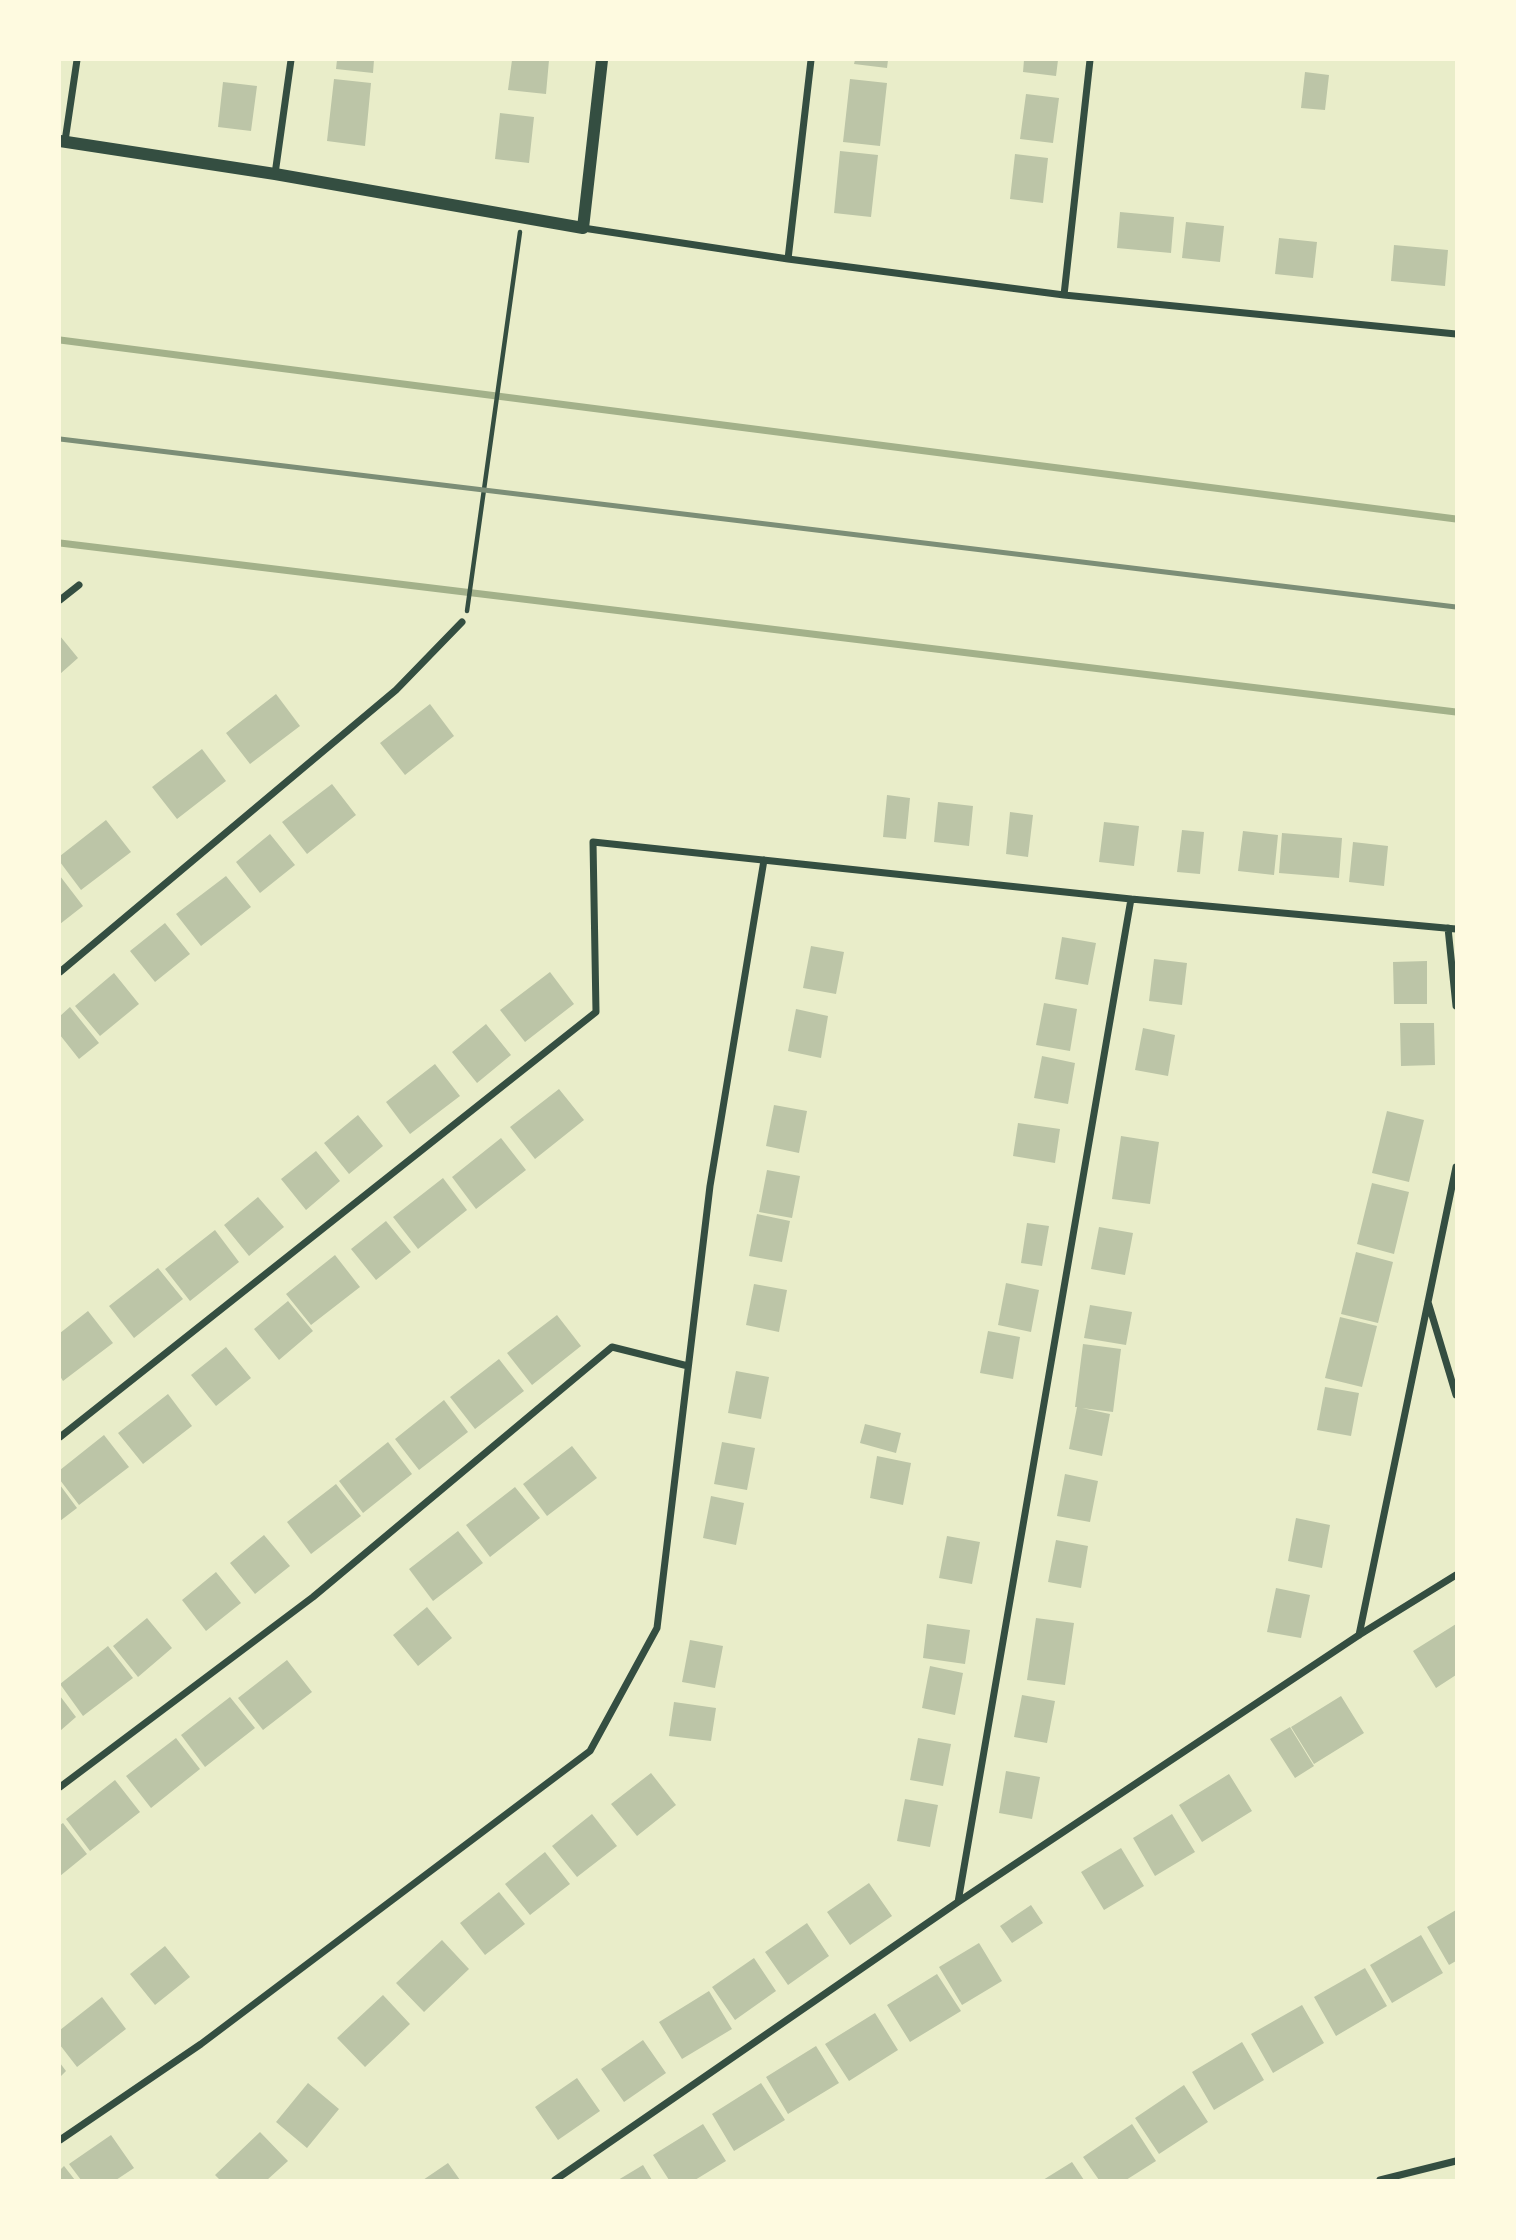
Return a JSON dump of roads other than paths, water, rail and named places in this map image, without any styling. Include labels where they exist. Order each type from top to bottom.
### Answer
[{"type":"street","points":[[77,60],[62,141],[275,174],[583,228],[788,259],[1064,295],[1457,334]]},
{"type":"street","points":[[275,174],[291,60]]},
{"type":"street","points":[[583,228],[602,60]]},
{"type":"street","points":[[788,259],[811,60]]},
{"type":"street","points":[[1064,295],[1090,60]]},
{"type":"street","points":[[60,600],[79,585]]},
{"type":"street","points":[[60,972],[396,690],[462,622]]},
{"type":"street","points":[[60,1437],[596,1013],[593,842],[1132,899],[1452,928],[1457,1006]]},
{"type":"street","points":[[60,2140],[201,2044],[590,1751],[657,1628],[710,1186],[764,860]]},
{"type":"street","points":[[958,1902],[1132,899]]},
{"type":"street","points":[[1359,1635],[1457,1167]]},
{"type":"street","points":[[1428,1302],[1457,1395]]},
{"type":"street","points":[[60,1787],[313,1597],[612,1347],[688,1366]]},
{"type":"street","points":[[555,2180],[958,1902],[1359,1635],[1457,1575]]},
{"type":"street","points":[[1380,2180],[1457,2161]]},
{"type":"waterway","points":[[60,340],[1456,519]]},
{"type":"waterway","points":[[60,543],[1456,712]]},
{"type":"railway","points":[[60,439],[1456,607]]}]
